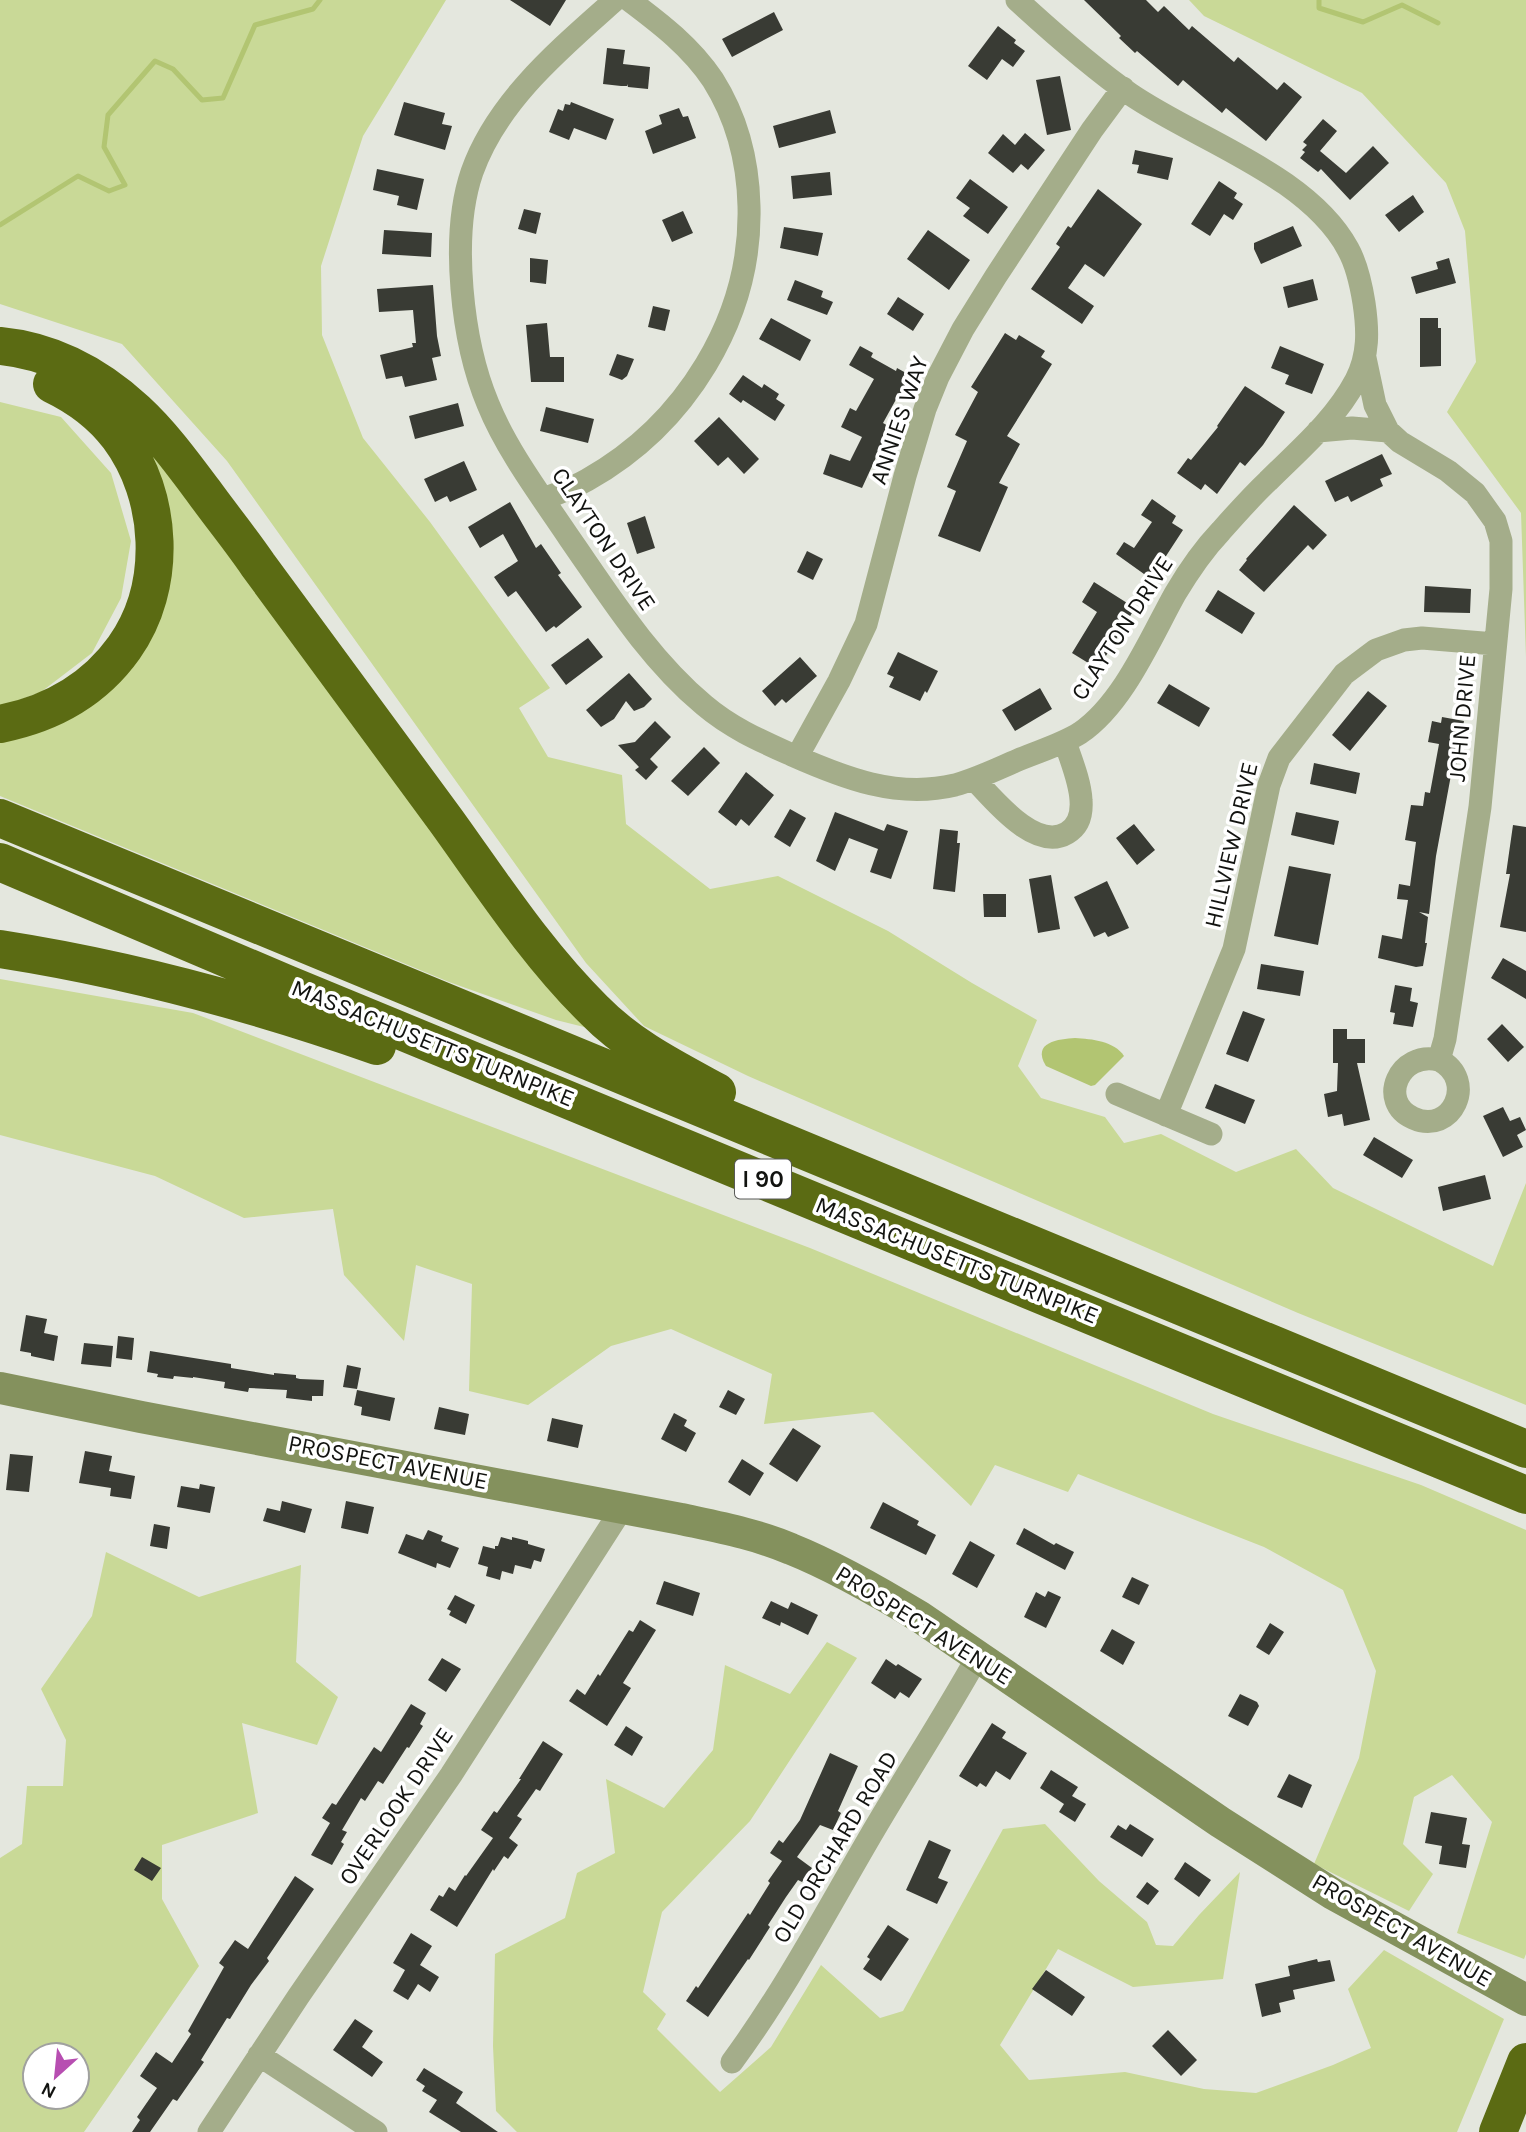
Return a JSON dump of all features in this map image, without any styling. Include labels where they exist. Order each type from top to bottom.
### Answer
[{"type":"highway","points":[[0,346],[47,355],[79,370],[115,394],[154,429],[247,549],[510,911],[592,1009],[619,1034],[671,1067],[923,1200]]},
{"type":"highway","points":[[0,369],[35,377],[66,391],[103,418],[130,453],[148,495],[155,542],[154,565],[144,609],[135,630],[110,665],[95,680],[63,703],[46,712],[0,724]]},
{"type":"highway","name":"MASSACHUSETTS TURNPIKE","points":[[0,818],[1526,1449]]},
{"type":"highway","name":"MASSACHUSETTS TURNPIKE","points":[[0,862],[300,989],[1526,1495]]},
{"type":"highway","points":[[0,950],[83,964],[176,985],[270,1011],[361,1041],[562,1115],[949,1269],[1105,1335],[1184,1365],[1287,1396]]},
{"type":"highway","points":[[1498,2132],[1525,2065]]},
{"type":"street","name":"CLAYTON DRIVE","points":[[615,0],[522,89],[497,122],[471,174],[463,214],[460,260],[470,342],[487,403],[499,428],[544,499],[634,631],[681,684],[705,706],[732,726],[836,774],[893,789],[926,790],[974,779],[1087,729],[1129,677],[1191,567],[1260,489],[1318,431],[1347,394],[1365,358],[1366,320],[1358,271],[1338,233],[1323,216],[1285,184],[1165,116],[1123,88],[1017,0]]},
{"type":"street","points":[[544,499],[608,467],[647,435],[690,391],[721,340],[732,314],[745,264],[750,218],[747,172],[730,111],[713,80],[694,55],[672,33],[629,0]]},
{"type":"street","name":"ANNIES WAY","points":[[797,757],[839,681],[866,624],[915,442],[925,409],[944,365],[996,276],[1092,130],[1123,88]]},
{"type":"street","name":"JOHN DRIVE","points":[[1365,358],[1376,405],[1388,430],[1400,442],[1466,485],[1482,501],[1495,521],[1501,541],[1501,589],[1480,807],[1445,1039],[1438,1060]]},
{"type":"street","points":[[1318,431],[1352,428],[1388,430]]},
{"type":"street","name":"HILLVIEW DRIVE","points":[[1166,1115],[1234,949],[1269,785],[1279,758],[1344,674],[1376,650],[1404,640],[1422,638],[1495,644]]},
{"type":"street","points":[[974,779],[1031,832],[1044,837],[1063,835],[1076,825],[1081,809],[1080,790],[1065,741]]},
{"type":"street","points":[[1117,1094],[1211,1133]]},
{"type":"street","name":"PROSPECT AVENUE","points":[[0,1388],[623,1507],[714,1526],[790,1548],[878,1591],[978,1656],[1220,1822],[1333,1894],[1526,2000]]},
{"type":"street","name":"OVERLOOK DRIVE","points":[[209,2132],[451,1774],[623,1507]]},
{"type":"street","name":"OLD ORCHARD ROAD","points":[[732,2062],[760,2024],[813,1937],[891,1800],[978,1656]]},
{"type":"street","points":[[259,2055],[376,2132]]},
{"type":"shaded area","points":[[0,0],[446,0],[363,136],[321,266],[322,335],[363,438],[430,522],[550,688],[519,708],[548,757],[622,775],[626,824],[710,889],[778,876],[888,931],[1037,1020],[1018,1066],[1041,1098],[1105,1117],[1124,1143],[1161,1134],[1236,1172],[1296,1149],[1333,1188],[1493,1266],[1526,1183],[1526,1405],[1298,1313],[748,1076],[644,1026],[586,963],[227,461],[122,344],[0,304]]},
{"type":"shaded area","points":[[1189,0],[1526,0],[1526,657],[1521,513],[1447,412],[1476,362],[1465,231],[1446,183],[1362,93],[1204,16]]},
{"type":"shaded area","points":[[0,402],[61,417],[111,473],[131,541],[121,598],[92,653],[41,692],[0,707]]},
{"type":"shaded area","points":[[125,417],[588,1028],[556,1020],[449,982],[0,796],[0,739],[155,615]]},
{"type":"shaded area","points":[[0,979],[193,1013],[810,1248],[1213,1414],[1421,1485],[1526,1530],[1524,1959],[1457,1933],[1492,1822],[1452,1775],[1414,1797],[1403,1844],[1433,1874],[1409,1911],[1314,1864],[1359,1758],[1376,1671],[1343,1590],[1264,1547],[1078,1474],[1068,1492],[995,1465],[971,1506],[873,1412],[764,1424],[772,1374],[671,1329],[611,1346],[528,1405],[469,1391],[472,1284],[416,1265],[404,1341],[344,1275],[333,1209],[244,1218],[155,1176],[0,1135]]},
{"type":"shaded area","points":[[1075,1038],[1109,1044],[1124,1056],[1091,1086],[1046,1066],[1042,1058],[1044,1047],[1055,1041]]},
{"type":"shaded area","points":[[106,1552],[199,1597],[301,1565],[296,1662],[338,1697],[317,1745],[242,1723],[258,1813],[162,1845],[162,1899],[199,1966],[84,2132],[0,2132],[0,1858],[22,1844],[27,1786],[63,1786],[66,1740],[41,1689],[92,1616]]},
{"type":"shaded area","points":[[827,1642],[857,1658],[750,1821],[662,1912],[643,1992],[666,2014],[657,2029],[720,2092],[771,2047],[821,1965],[880,2018],[903,2011],[1003,1829],[1045,1824],[1099,1881],[1147,1922],[1156,1945],[1173,1946],[1240,1872],[1223,1979],[1133,1987],[1058,1949],[1000,2045],[1029,2080],[1125,2072],[1204,2089],[1256,2093],[1333,2065],[1371,2048],[1348,1989],[1384,1950],[1504,2019],[1457,2132],[517,2132],[496,2111],[493,2046],[495,1954],[565,1918],[577,1873],[615,1853],[606,1779],[664,1808],[713,1750],[725,1665],[790,1694]]},
{"type":"building","points":[[510,0],[566,0],[550,26]]},
{"type":"building","points":[[1084,0],[1146,0],[1158,12],[1164,6],[1189,30],[1192,26],[1234,62],[1238,57],[1277,90],[1284,82],[1302,97],[1266,141],[1226,108],[1222,113],[1183,80],[1178,86],[1137,51],[1135,53]]},
{"type":"building","points":[[774,12],[783,30],[732,57],[722,39]]},
{"type":"building","points":[[998,26],[1025,51],[1013,67],[1002,59],[987,80],[968,66]]},
{"type":"building","points":[[607,48],[625,50],[623,64],[650,67],[648,89],[628,87],[627,84],[603,84]]},
{"type":"building","points":[[1060,76],[1071,130],[1047,135],[1036,80]]},
{"type":"building","points":[[404,102],[445,113],[442,124],[452,126],[445,150],[394,135]]},
{"type":"building","points":[[571,102],[614,119],[606,140],[574,128],[569,140],[549,132],[558,109],[563,111],[565,104],[570,105]]},
{"type":"building","points":[[679,108],[683,117],[688,116],[696,138],[653,154],[645,131],[662,124],[659,115]]},
{"type":"building","points":[[830,110],[836,133],[779,148],[773,126]]},
{"type":"building","points":[[1323,119],[1337,131],[1320,151],[1346,173],[1373,146],[1389,163],[1350,200],[1321,169],[1318,172],[1300,158],[1307,145],[1303,142]]},
{"type":"building","points":[[1025,133],[1045,150],[1028,170],[1021,164],[1013,173],[988,153],[1003,134],[1015,145]]},
{"type":"building","points":[[1135,150],[1173,158],[1168,180],[1137,173],[1139,165],[1132,164]]},
{"type":"building","points":[[377,169],[424,179],[417,210],[397,205],[399,196],[373,190]]},
{"type":"building","points":[[830,172],[832,195],[793,199],[791,176]]},
{"type":"building","points":[[970,179],[1008,207],[988,234],[963,216],[970,208],[956,198]]},
{"type":"building","points":[[1219,181],[1237,193],[1234,198],[1243,204],[1233,220],[1224,214],[1210,236],[1191,224]]},
{"type":"building","points":[[1098,189],[1142,224],[1104,277],[1085,264],[1068,288],[1094,306],[1082,324],[1031,289],[1060,247],[1056,244],[1068,226],[1071,228]]},
{"type":"building","points":[[1413,195],[1424,212],[1399,232],[1385,215]]},
{"type":"building","points":[[524,209],[541,213],[536,234],[518,229]]},
{"type":"building","points":[[683,211],[693,233],[672,242],[662,220]]},
{"type":"building","points":[[1293,226],[1302,246],[1261,264],[1254,243]]},
{"type":"building","points":[[784,227],[823,233],[818,256],[780,248]]},
{"type":"building","points":[[384,230],[432,233],[431,257],[382,254]]},
{"type":"building","points":[[928,230],[970,260],[949,290],[907,259]]},
{"type":"building","points":[[530,258],[548,260],[546,284],[530,282]]},
{"type":"building","points":[[1449,258],[1456,283],[1416,294],[1411,277],[1438,269],[1436,262]]},
{"type":"building","points":[[1313,279],[1318,300],[1288,308],[1283,287]]},
{"type":"building","points":[[795,280],[823,291],[821,297],[833,302],[827,315],[787,300]]},
{"type":"building","points":[[433,285],[441,356],[432,358],[437,380],[405,387],[402,376],[386,379],[380,355],[413,347],[412,343],[416,343],[413,310],[379,312],[377,289]]},
{"type":"building","points":[[898,297],[924,314],[913,331],[887,314]]},
{"type":"building","points":[[653,306],[670,310],[665,331],[648,327]]},
{"type":"building","points":[[771,318],[811,340],[800,361],[759,339]]},
{"type":"building","points":[[1420,318],[1438,318],[1438,328],[1441,328],[1441,366],[1420,367]]},
{"type":"building","points":[[547,323],[550,357],[564,357],[564,382],[531,382],[526,325]]},
{"type":"building","points":[[1005,333],[1016,340],[1019,335],[1045,351],[1041,357],[1052,364],[1007,436],[1020,444],[999,483],[1008,487],[980,552],[938,536],[956,491],[947,487],[967,441],[955,435],[978,392],[971,387]]},
{"type":"building","points":[[860,346],[873,353],[871,357],[915,378],[904,397],[899,394],[883,423],[890,427],[862,488],[823,474],[830,454],[850,461],[862,437],[841,427],[850,408],[856,411],[874,379],[849,365]]},
{"type":"building","points":[[1280,346],[1324,364],[1312,394],[1285,384],[1289,375],[1271,368]]},
{"type":"building","points":[[617,354],[634,359],[627,376],[622,380],[609,375]]},
{"type":"building","points":[[743,375],[762,388],[764,384],[779,394],[776,399],[785,405],[775,421],[729,394]]},
{"type":"building","points":[[1245,386],[1285,412],[1263,445],[1245,466],[1240,462],[1217,494],[1205,484],[1201,490],[1177,473],[1218,427]]},
{"type":"building","points":[[458,403],[464,426],[415,439],[409,416]]},
{"type":"building","points":[[546,407],[594,419],[588,443],[540,431]]},
{"type":"building","points":[[719,417],[759,459],[744,474],[728,457],[718,466],[694,441]]},
{"type":"building","points":[[1382,454],[1392,474],[1380,479],[1383,486],[1351,502],[1348,496],[1335,502],[1325,481]]},
{"type":"building","points":[[464,461],[477,490],[450,502],[447,496],[435,502],[424,479]]},
{"type":"building","points":[[1152,499],[1176,516],[1172,523],[1183,530],[1151,579],[1116,554],[1124,542],[1134,548],[1152,522],[1141,515]]},
{"type":"building","points":[[510,502],[536,548],[541,544],[561,573],[558,575],[582,607],[556,628],[554,626],[546,632],[516,591],[508,597],[494,577],[518,561],[503,534],[480,548],[468,527]]},
{"type":"building","points":[[1294,505],[1327,535],[1313,550],[1308,545],[1264,592],[1239,570]]},
{"type":"building","points":[[645,516],[655,548],[637,554],[627,523]]},
{"type":"building","points":[[807,551],[823,559],[813,580],[797,572]]},
{"type":"building","points":[[1094,582],[1135,608],[1098,669],[1072,653],[1097,612],[1082,602]]},
{"type":"building","points":[[1425,586],[1471,589],[1470,613],[1424,612]]},
{"type":"building","points":[[1218,590],[1255,613],[1242,634],[1205,611]]},
{"type":"building","points":[[588,638],[603,657],[566,685],[551,665]]},
{"type":"building","points":[[898,652],[938,671],[920,701],[889,687],[894,677],[887,674]]},
{"type":"building","points":[[800,657],[817,676],[786,703],[782,699],[775,706],[762,691]]},
{"type":"building","points":[[629,673],[652,699],[644,707],[634,711],[626,701],[614,719],[601,727],[586,710]]},
{"type":"building","points":[[1169,684],[1210,708],[1199,727],[1157,703]]},
{"type":"building","points":[[1040,688],[1052,709],[1015,731],[1002,710]]},
{"type":"building","points":[[1368,691],[1387,706],[1350,751],[1332,735]]},
{"type":"building","points":[[1442,717],[1464,721],[1436,856],[1429,914],[1419,912],[1428,917],[1427,943],[1423,966],[1416,967],[1378,958],[1382,935],[1402,939],[1408,900],[1397,899],[1399,884],[1410,886],[1416,842],[1405,840],[1411,805],[1423,806],[1425,792],[1430,793],[1439,744],[1428,742],[1432,721],[1441,723]]},
{"type":"building","points":[[655,721],[671,737],[650,759],[658,767],[646,780],[635,770],[639,767],[618,745],[635,742]]},
{"type":"building","points":[[704,747],[720,763],[688,796],[671,781]]},
{"type":"building","points":[[1314,763],[1360,773],[1356,794],[1310,784]]},
{"type":"building","points":[[746,772],[774,795],[749,826],[741,819],[736,826],[718,812]]},
{"type":"building","points":[[790,809],[806,818],[790,847],[774,837]]},
{"type":"building","points":[[835,812],[884,831],[887,824],[908,831],[891,879],[870,872],[878,849],[849,838],[835,871],[816,861]]},
{"type":"building","points":[[1296,812],[1339,821],[1334,845],[1291,835]]},
{"type":"building","points":[[1134,824],[1155,850],[1137,865],[1116,838]]},
{"type":"building","points":[[1513,825],[1526,827],[1526,932],[1500,927],[1510,874],[1506,874]]},
{"type":"building","points":[[940,829],[958,831],[957,843],[960,843],[955,892],[933,889]]},
{"type":"building","points":[[1289,866],[1331,874],[1318,945],[1274,936]]},
{"type":"building","points":[[1051,875],[1060,929],[1038,933],[1029,879]]},
{"type":"building","points":[[1107,881],[1129,928],[1108,937],[1105,932],[1094,937],[1074,897]]},
{"type":"building","points":[[983,894],[1006,894],[1006,917],[984,917]]},
{"type":"building","points":[[1503,958],[1526,971],[1526,999],[1491,978]]},
{"type":"building","points":[[1261,964],[1304,971],[1300,996],[1257,989]]},
{"type":"building","points":[[1395,985],[1412,988],[1410,1001],[1418,1003],[1413,1027],[1393,1024],[1395,1013],[1390,1012]]},
{"type":"building","points":[[1243,1011],[1265,1019],[1248,1062],[1226,1054]]},
{"type":"building","points":[[1502,1024],[1524,1047],[1508,1062],[1487,1039]]},
{"type":"building","points":[[1333,1029],[1347,1029],[1347,1039],[1365,1039],[1365,1063],[1357,1063],[1370,1120],[1344,1126],[1342,1114],[1328,1117],[1324,1094],[1337,1091],[1338,1063],[1333,1063]]},
{"type":"building","points":[[1215,1084],[1255,1100],[1245,1124],[1205,1108]]},
{"type":"building","points":[[1503,1107],[1510,1121],[1520,1117],[1526,1130],[1517,1135],[1523,1147],[1503,1157],[1483,1116]]},
{"type":"building","points":[[1374,1137],[1413,1160],[1402,1178],[1363,1155]]},
{"type":"building","points":[[1485,1175],[1491,1199],[1443,1211],[1438,1187]]},
{"type":"building","points":[[26,1315],[47,1319],[44,1333],[58,1336],[54,1361],[20,1351]]},
{"type":"building","points":[[118,1336],[134,1338],[132,1360],[116,1358]]},
{"type":"building","points":[[84,1343],[113,1346],[111,1367],[81,1364]]},
{"type":"building","points":[[150,1351],[231,1364],[231,1368],[324,1380],[323,1396],[312,1396],[312,1401],[286,1398],[287,1390],[249,1388],[248,1392],[224,1388],[225,1382],[193,1377],[157,1377],[158,1374],[147,1372]]},
{"type":"building","points":[[347,1365],[361,1368],[357,1389],[343,1387]]},
{"type":"building","points":[[357,1390],[395,1398],[390,1421],[361,1415],[362,1407],[354,1405]]},
{"type":"building","points":[[728,1390],[745,1399],[736,1415],[719,1407]]},
{"type":"building","points":[[439,1407],[469,1414],[465,1435],[434,1429]]},
{"type":"building","points":[[674,1413],[687,1420],[684,1426],[696,1433],[686,1452],[661,1439]]},
{"type":"building","points":[[552,1418],[583,1425],[578,1448],[547,1441]]},
{"type":"building","points":[[793,1428],[821,1446],[797,1482],[769,1464]]},
{"type":"building","points":[[85,1451],[112,1456],[109,1471],[135,1476],[131,1499],[110,1496],[111,1488],[79,1483]]},
{"type":"building","points":[[10,1454],[33,1456],[29,1492],[6,1490]]},
{"type":"building","points":[[742,1459],[764,1473],[750,1496],[728,1482]]},
{"type":"building","points":[[200,1484],[215,1487],[210,1513],[177,1507],[181,1486],[199,1489]]},
{"type":"building","points":[[282,1501],[312,1509],[305,1533],[263,1521],[267,1508],[280,1511]]},
{"type":"building","points":[[346,1501],[374,1507],[368,1534],[341,1528]]},
{"type":"building","points":[[883,1502],[919,1521],[917,1525],[936,1535],[926,1555],[870,1528]]},
{"type":"building","points":[[154,1524],[170,1527],[167,1549],[150,1546]]},
{"type":"building","points":[[1024,1528],[1054,1545],[1056,1543],[1074,1552],[1065,1570],[1016,1544]]},
{"type":"building","points":[[428,1530],[443,1536],[441,1541],[459,1548],[450,1568],[437,1563],[436,1568],[398,1553],[406,1534],[423,1540]]},
{"type":"building","points":[[501,1537],[528,1541],[528,1544],[545,1549],[541,1562],[534,1560],[531,1569],[515,1565],[513,1574],[502,1571],[500,1580],[486,1576],[488,1567],[478,1564],[483,1546],[495,1549]]},
{"type":"building","points":[[970,1541],[995,1555],[977,1588],[952,1574]]},
{"type":"building","points":[[1132,1577],[1149,1585],[1139,1605],[1122,1597]]},
{"type":"building","points":[[664,1581],[700,1593],[693,1616],[656,1604]]},
{"type":"building","points":[[1048,1591],[1061,1597],[1046,1628],[1024,1617],[1036,1592],[1045,1597]]},
{"type":"building","points":[[455,1595],[475,1605],[466,1624],[449,1615],[451,1611],[447,1609]]},
{"type":"building","points":[[771,1601],[788,1609],[791,1602],[818,1615],[808,1635],[781,1622],[780,1626],[762,1618]]},
{"type":"building","points":[[640,1620],[656,1630],[623,1683],[631,1688],[607,1726],[569,1701],[577,1689],[585,1695],[629,1630],[633,1632]]},
{"type":"building","points":[[1270,1623],[1284,1632],[1269,1655],[1256,1647]]},
{"type":"building","points":[[1112,1629],[1135,1642],[1123,1665],[1100,1651]]},
{"type":"building","points":[[442,1658],[461,1669],[446,1692],[428,1680]]},
{"type":"building","points":[[886,1659],[922,1679],[909,1698],[900,1692],[895,1699],[871,1683]]},
{"type":"building","points":[[1240,1694],[1257,1702],[1259,1706],[1248,1726],[1228,1716]]},
{"type":"building","points":[[411,1704],[426,1713],[420,1724],[423,1726],[383,1784],[378,1781],[365,1801],[361,1798],[342,1830],[347,1832],[341,1842],[344,1844],[332,1865],[311,1855],[330,1823],[322,1818],[332,1803],[336,1805],[374,1747],[381,1752]]},
{"type":"building","points":[[992,1723],[1006,1732],[1002,1738],[1027,1753],[1010,1780],[996,1771],[986,1787],[980,1783],[977,1787],[959,1776]]},
{"type":"building","points":[[626,1726],[643,1737],[632,1756],[614,1745]]},
{"type":"building","points":[[543,1741],[563,1754],[540,1791],[536,1789],[517,1816],[522,1819],[509,1838],[518,1845],[508,1859],[504,1856],[494,1871],[493,1869],[457,1927],[430,1910],[439,1895],[443,1897],[449,1887],[455,1891],[493,1838],[481,1830],[521,1779]]},
{"type":"building","points":[[830,1753],[858,1766],[838,1811],[841,1813],[833,1830],[820,1825],[797,1857],[812,1868],[802,1882],[798,1880],[786,1897],[749,1960],[708,2017],[686,2001],[696,1986],[698,1988],[748,1913],[750,1915],[770,1883],[768,1881],[782,1861],[770,1853],[779,1840],[783,1843],[800,1820]]},
{"type":"building","points":[[1051,1770],[1078,1787],[1072,1796],[1086,1804],[1075,1822],[1059,1812],[1064,1804],[1040,1788]]},
{"type":"building","points":[[1289,1774],[1312,1785],[1302,1808],[1277,1797]]},
{"type":"building","points":[[1431,1812],[1467,1818],[1462,1844],[1470,1845],[1466,1868],[1439,1864],[1442,1846],[1425,1843]]},
{"type":"building","points":[[1130,1824],[1154,1839],[1142,1857],[1110,1837],[1118,1825],[1126,1830]]},
{"type":"building","points":[[929,1840],[951,1850],[938,1878],[948,1882],[937,1904],[906,1890]]},
{"type":"building","points":[[142,1857],[161,1868],[152,1881],[134,1870]]},
{"type":"building","points":[[1185,1862],[1211,1880],[1199,1897],[1174,1879]]},
{"type":"building","points":[[295,1876],[314,1889],[267,1958],[269,1961],[230,2019],[227,2018],[201,2060],[204,2062],[177,2101],[173,2099],[150,2132],[132,2132],[140,2120],[137,2117],[157,2088],[140,2076],[156,2052],[172,2063],[191,2034],[188,2031],[224,1967],[219,1963],[235,1940],[248,1949]]},
{"type":"building","points":[[1147,1882],[1159,1891],[1148,1905],[1136,1897]]},
{"type":"building","points":[[888,1925],[909,1939],[881,1981],[863,1969],[870,1959],[867,1957]]},
{"type":"building","points":[[411,1933],[432,1946],[420,1965],[439,1977],[430,1992],[418,1984],[408,2000],[393,1991],[405,1970],[393,1963]]},
{"type":"building","points":[[1317,1959],[1318,1962],[1330,1960],[1335,1981],[1293,1990],[1295,1999],[1279,2003],[1281,2012],[1262,2017],[1255,1984],[1290,1976],[1288,1966]]},
{"type":"building","points":[[1046,1970],[1085,1997],[1072,2016],[1032,1989]]},
{"type":"building","points":[[355,2019],[373,2031],[362,2047],[383,2062],[372,2077],[333,2050]]},
{"type":"building","points":[[1168,2030],[1197,2060],[1181,2076],[1152,2046]]},
{"type":"building","points":[[424,2068],[463,2092],[456,2103],[498,2132],[461,2132],[429,2112],[437,2100],[422,2091],[425,2086],[416,2080]]},
{"type":"waterway","points":[[0,225],[78,176],[109,191],[125,185],[104,147],[108,115],[155,61],[173,69],[202,100],[223,98],[255,25],[313,9],[320,0]]},
{"type":"waterway","points":[[1319,0],[1319,8],[1363,22],[1402,5],[1438,23]]}]
